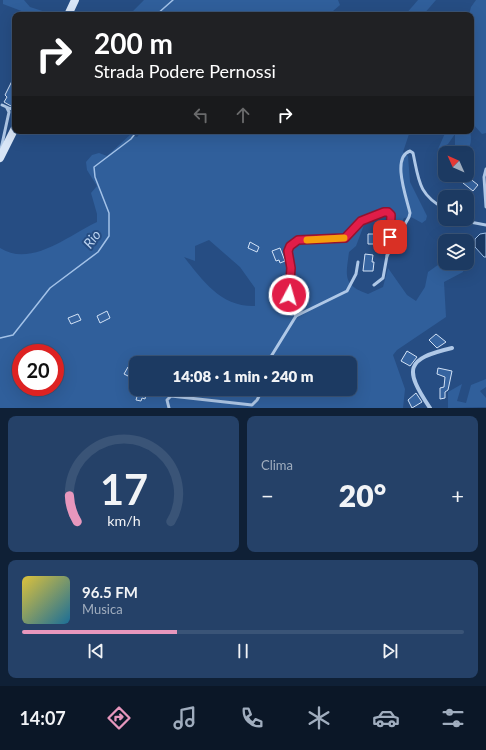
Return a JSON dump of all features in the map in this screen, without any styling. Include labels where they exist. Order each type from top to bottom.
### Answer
[{"type":"main road","points":[[69,12],[75,0]]},
{"type":"main road","points":[[0,158],[12,134]]},
{"type":"street","points":[[430,408],[417,388],[413,378],[413,368],[418,359],[452,348]]},
{"type":"lane","points":[[2,105],[7,108],[12,108]]},
{"type":"lane","points":[[0,154],[9,112],[7,108]]},
{"type":"lane","points":[[387,256],[410,213],[400,172],[402,158],[407,152],[410,151],[413,153],[418,180],[423,191],[431,200],[438,204]]},
{"type":"lane","points":[[486,169],[483,186],[486,207]]},
{"type":"lane","points":[[296,316],[290,304],[289,295],[291,268],[288,251],[292,244],[298,240],[345,238],[361,221],[384,212],[388,212],[391,215],[392,222],[383,278],[374,285]]},
{"type":"lane","points":[[474,223],[486,225]]},
{"type":"lane","points":[[271,356],[296,316],[347,291],[356,274],[358,262]]},
{"type":"lane","points":[[169,408],[167,400],[171,396],[252,405],[259,396]]},
{"type":"shaded area","points":[[3,0],[24,0],[30,7],[46,12],[24,12],[3,4]]},
{"type":"shaded area","points":[[144,0],[338,0],[340,5],[333,12],[132,12]]},
{"type":"shaded area","points":[[418,0],[436,0],[426,12],[408,12]]},
{"type":"shaded area","points":[[476,0],[486,0],[486,133],[482,134],[474,125],[474,12],[470,12],[471,7]]},
{"type":"shaded area","points":[[140,134],[409,134],[403,152],[408,156],[410,182],[427,216],[426,220],[422,223],[411,217],[404,218],[390,248],[388,248],[393,213],[390,208],[382,209],[364,216],[358,220],[365,222],[356,246],[349,252],[347,267],[348,279],[350,283],[360,291],[368,294],[383,287],[388,268],[407,295],[416,301],[425,287],[428,272],[438,265],[438,270],[463,270],[463,272],[444,282],[446,317],[397,350],[393,355],[405,389],[403,408],[0,408],[0,248],[12,253],[24,254],[37,252],[62,241],[97,222],[97,214],[91,193],[97,186],[87,170],[86,162],[92,155],[99,153],[107,156],[130,135],[137,137]],"holes":[[[209,240],[240,267],[255,288],[255,306],[232,302],[214,291],[198,275],[184,257],[195,261],[195,246]]]},
{"type":"shaded area","points":[[445,134],[455,134],[448,144],[439,146]]},
{"type":"shaded area","points":[[455,134],[470,134],[470,146],[455,146]]},
{"type":"shaded area","points":[[486,233],[486,257],[484,257],[475,247],[475,239],[480,234]]},
{"type":"shaded area","points":[[486,379],[486,387],[480,391],[486,398],[486,407],[448,408],[448,392],[462,384],[457,401],[466,403],[471,385]]},
{"type":"building","points":[[12,81],[11,106],[4,102],[7,97],[5,95]]},
{"type":"building","points":[[474,182],[478,185],[474,190],[472,190],[463,183]]},
{"type":"building","points":[[368,234],[380,234],[379,244],[368,244]]},
{"type":"building","points":[[250,242],[259,247],[257,252],[248,248]]},
{"type":"building","points":[[280,248],[285,261],[280,263],[279,260],[276,261],[272,251]]},
{"type":"building","points":[[365,254],[373,255],[373,271],[363,271]]},
{"type":"building","points":[[107,311],[110,318],[100,323],[97,316]]},
{"type":"building","points":[[78,314],[81,320],[71,324],[68,318]]},
{"type":"building","points":[[436,334],[446,342],[437,348],[429,340]]},
{"type":"building","points":[[407,351],[417,357],[410,366],[401,361]]},
{"type":"building","points":[[128,367],[129,368],[129,376],[124,374]]},
{"type":"building","points":[[438,368],[452,371],[448,390],[445,392],[445,398],[440,399],[440,388],[444,387],[445,377],[437,374]]},
{"type":"building","points":[[416,393],[422,402],[412,408],[408,400]]},
{"type":"building","points":[[137,396],[146,396],[145,399],[142,398],[141,401],[136,400]]},
{"type":"waterway","name":"Rio","points":[[159,12],[173,0]]},
{"type":"waterway","name":"Rio","points":[[0,338],[13,335],[50,288],[98,252],[109,236],[109,213],[95,177],[94,167],[131,139],[135,134]]},
{"type":"slow traffic","points":[[307,240],[334,240],[344,238]]},
{"type":"route","points":[[289,295],[291,260],[288,251],[290,246],[298,240],[334,240],[345,238],[361,221],[384,212],[388,212],[391,215],[392,222],[390,237]]}]
